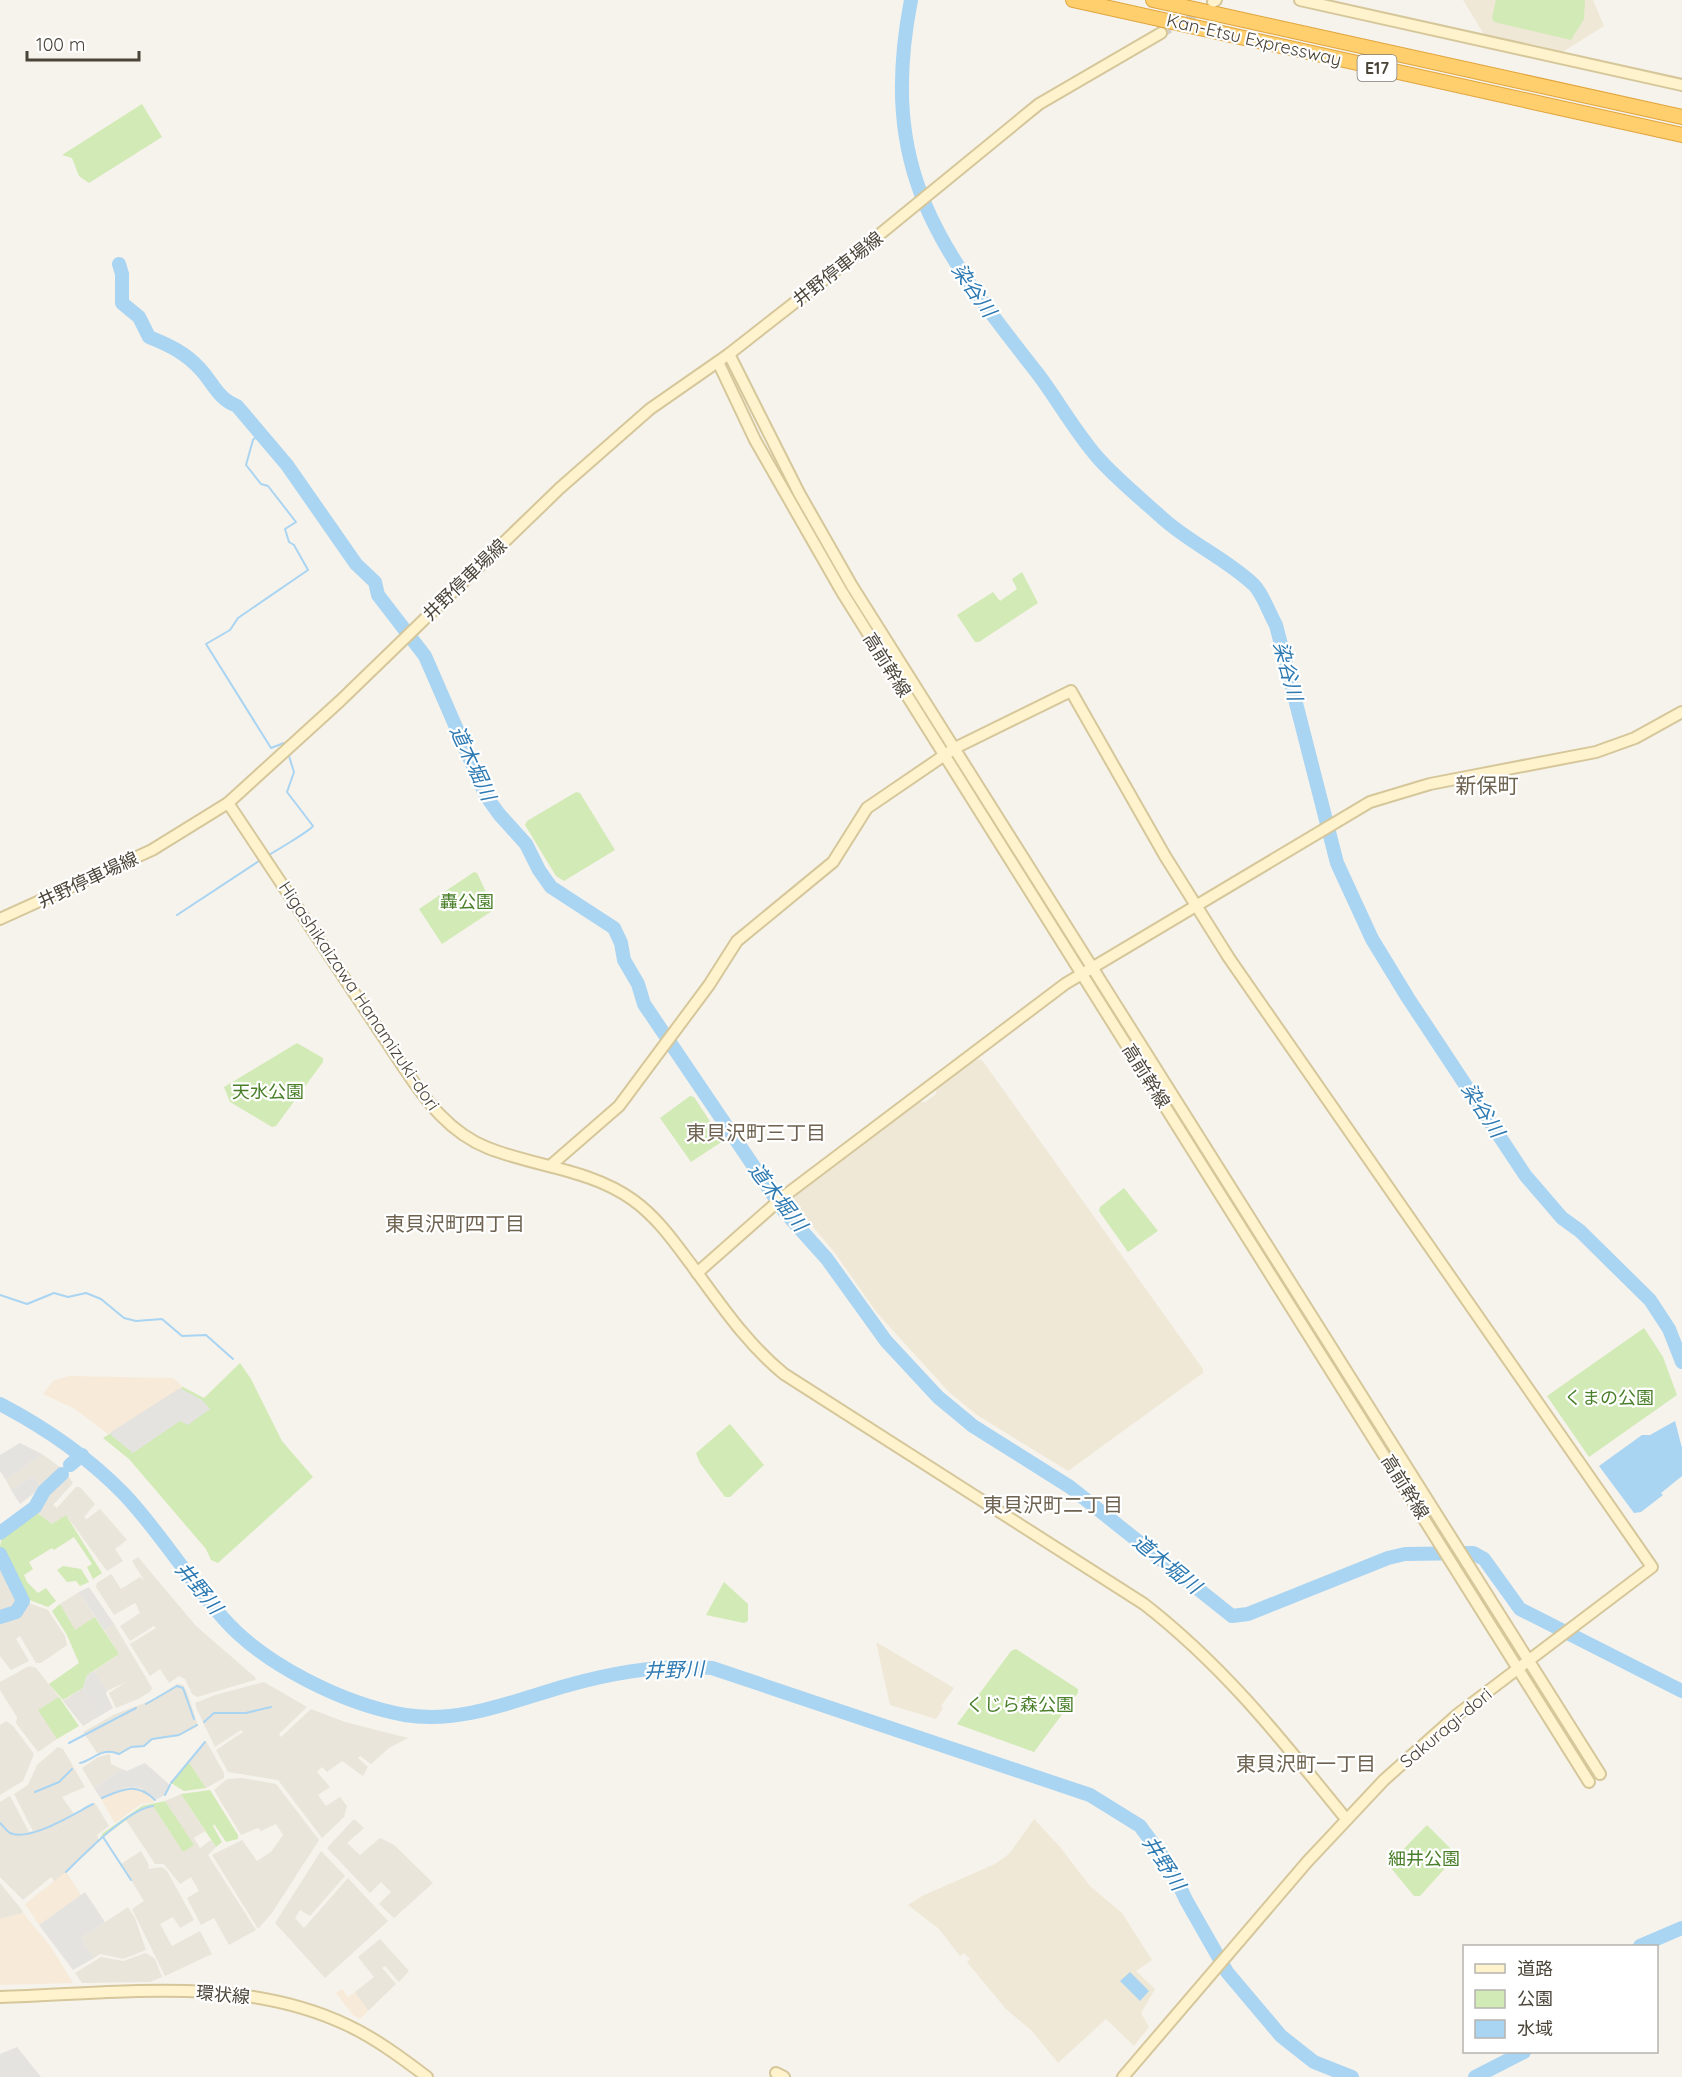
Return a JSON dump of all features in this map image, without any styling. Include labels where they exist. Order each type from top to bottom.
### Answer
[{"type":"highway","name":"Kan-Etsu Expressway","points":[[1073,0],[1682,135]]},
{"type":"highway","name":"Kan-Etsu Expressway","points":[[1153,0],[1682,117]]},
{"type":"street","points":[[1300,0],[1682,85]]},
{"type":"street","name":"井野停車場線","points":[[0,919],[152,850],[228,802],[340,700],[560,488],[650,410],[729,354],[913,209],[1039,104],[1161,33]]},
{"type":"street","name":"高前幹線","points":[[729,354],[799,493],[840,565],[1600,1774]]},
{"type":"street","name":"高前幹線","points":[[718,362],[755,440],[842,592],[1589,1782]]},
{"type":"street","points":[[550,1166],[619,1106],[746,933],[832,862],[867,808],[955,748],[1071,691],[1195,905]]},
{"type":"street","points":[[697,1272],[783,1197],[1081,974],[1370,802],[1430,784],[1570,758],[1617,746],[1682,712]]},
{"type":"street","name":"Higashikaizawa Hanamizuki-dori","points":[[228,802],[429,1104],[461,1133],[488,1148],[597,1180],[633,1199],[659,1222],[755,1348],[784,1374],[1028,1528],[1144,1604],[1177,1629],[1223,1671],[1346,1819]]},
{"type":"street","name":"Sakuragi-dori","points":[[1123,2077],[1346,1819],[1384,1780],[1458,1714],[1519,1669],[1570,1627],[1652,1568],[1229,958],[1195,905]]},
{"type":"street","name":"環状線","points":[[0,1997],[196,1992],[263,1998],[305,2008],[348,2026],[427,2077]]},
{"type":"shaded area","points":[[1463,0],[1593,0],[1604,26],[1561,53],[1485,36]]},
{"type":"shaded area","points":[[975,1059],[982,1060],[1203,1369],[1203,1373],[1068,1471],[977,1415],[949,1392],[877,1313],[835,1253],[792,1202],[792,1198],[919,1102],[925,1102],[936,1094],[936,1089]]},
{"type":"shaded area","points":[[69,1376],[173,1378],[183,1387],[108,1434],[75,1409],[43,1394],[53,1381]]},
{"type":"shaded area","points":[[180,1388],[202,1400],[210,1409],[188,1425],[180,1421],[133,1453],[111,1435],[111,1432]]},
{"type":"shaded area","points":[[20,1443],[42,1454],[6,1480],[0,1471],[0,1455]]},
{"type":"shaded area","points":[[42,1454],[64,1470],[73,1483],[53,1505],[57,1508],[76,1487],[80,1487],[95,1504],[84,1517],[87,1519],[100,1509],[127,1540],[115,1549],[123,1561],[107,1571],[66,1515],[52,1524],[35,1511],[45,1494],[65,1474],[63,1471],[59,1470],[41,1488],[33,1476],[11,1490],[6,1480]]},
{"type":"shaded area","points":[[33,1476],[41,1488],[20,1504],[11,1490]]},
{"type":"shaded area","points":[[138,1557],[196,1626],[256,1678],[255,1680],[197,1697],[192,1694],[185,1679],[179,1676],[169,1683],[160,1669],[150,1676],[130,1644],[156,1628],[154,1626],[130,1641],[120,1626],[140,1613],[136,1604],[114,1615],[96,1587],[97,1583],[111,1574],[121,1589],[140,1577],[144,1580],[132,1561]]},
{"type":"shaded area","points":[[0,1562],[19,1602],[16,1608],[0,1613]]},
{"type":"shaded area","points":[[89,1587],[114,1624],[104,1630],[79,1592]]},
{"type":"shaded area","points":[[79,1592],[95,1617],[75,1631],[60,1604]]},
{"type":"shaded area","points":[[26,1602],[48,1610],[65,1636],[67,1645],[41,1663],[36,1663],[20,1636],[16,1639],[29,1661],[11,1670],[0,1656],[0,1620],[14,1615]]},
{"type":"shaded area","points":[[114,1624],[152,1688],[150,1692],[138,1699],[116,1708],[109,1693],[126,1682],[107,1691],[94,1671],[119,1654],[104,1630]]},
{"type":"shaded area","points":[[876,1642],[954,1688],[941,1706],[943,1708],[936,1719],[890,1705]]},
{"type":"shaded area","points":[[29,1666],[36,1668],[59,1697],[39,1710],[57,1739],[38,1752],[16,1723],[17,1717],[0,1690],[0,1682]]},
{"type":"shaded area","points":[[94,1671],[107,1691],[106,1694],[113,1708],[98,1717],[83,1688],[87,1675]]},
{"type":"shaded area","points":[[264,1682],[307,1707],[279,1734],[281,1737],[311,1709],[345,1722],[408,1738],[389,1748],[371,1764],[360,1756],[358,1758],[368,1767],[363,1776],[342,1761],[327,1772],[322,1767],[317,1772],[330,1787],[318,1795],[326,1806],[340,1797],[347,1806],[344,1817],[322,1838],[278,1780],[228,1772],[216,1750],[243,1732],[241,1730],[215,1747],[197,1710],[195,1703],[215,1695]]},
{"type":"shaded area","points":[[177,1684],[183,1685],[187,1692],[198,1726],[179,1736],[152,1740],[144,1747],[132,1748],[119,1755],[111,1752],[98,1754],[83,1732],[115,1714],[155,1699]]},
{"type":"shaded area","points":[[83,1688],[98,1717],[83,1726],[63,1701]]},
{"type":"shaded area","points":[[6,1721],[13,1726],[34,1754],[23,1781],[0,1795],[0,1725]]},
{"type":"shaded area","points":[[206,1741],[224,1773],[224,1778],[206,1788],[188,1761]]},
{"type":"shaded area","points":[[58,1747],[63,1749],[85,1787],[62,1797],[74,1814],[95,1803],[109,1826],[97,1835],[99,1840],[93,1848],[55,1882],[51,1877],[23,1900],[0,1877],[0,1802],[10,1796],[29,1832],[33,1831],[14,1794],[28,1785],[37,1765]]},
{"type":"shaded area","points":[[110,1754],[111,1764],[122,1769],[94,1788],[82,1768],[98,1757]]},
{"type":"shaded area","points":[[145,1763],[170,1785],[165,1795],[155,1800],[141,1788],[127,1787],[101,1799],[94,1788],[122,1769],[127,1771]]},
{"type":"shaded area","points":[[242,1778],[276,1784],[319,1840],[272,1913],[258,1929],[212,1855],[242,1840],[257,1861],[271,1852],[283,1835],[276,1824],[261,1831],[258,1828],[241,1835],[214,1790],[227,1779]]},
{"type":"shaded area","points":[[126,1787],[141,1788],[155,1802],[141,1804],[115,1823],[101,1799]]},
{"type":"shaded area","points":[[181,1794],[205,1831],[194,1838],[200,1848],[211,1840],[216,1847],[208,1855],[256,1930],[229,1945],[214,1918],[201,1925],[187,1898],[199,1891],[191,1877],[180,1884],[164,1864],[155,1864],[126,1820],[144,1807],[153,1806],[183,1852],[193,1845],[165,1801]]},
{"type":"shaded area","points":[[354,1819],[364,1828],[347,1843],[360,1855],[380,1838],[394,1845],[433,1883],[394,1918],[379,1904],[391,1892],[381,1882],[370,1893],[327,1848]]},
{"type":"shaded area","points":[[1034,1819],[1060,1847],[1090,1886],[1122,1913],[1152,1960],[1136,1971],[1155,1989],[1141,2013],[1149,2027],[1134,2046],[1106,2019],[1058,2063],[1032,2031],[1006,2009],[967,1962],[970,1959],[964,1953],[960,1956],[939,1929],[908,1905],[922,1896],[995,1864],[1009,1854]]},
{"type":"shaded area","points":[[141,1851],[149,1865],[148,1869],[162,1867],[167,1871],[194,1920],[180,1928],[173,1917],[160,1924],[172,1946],[200,1931],[212,1954],[165,1976],[132,1909],[144,1901],[121,1864]]},
{"type":"shaded area","points":[[321,1851],[345,1876],[310,1916],[300,1910],[295,1918],[304,1928],[348,1878],[388,1921],[325,1978],[275,1923]]},
{"type":"shaded area","points":[[66,1872],[81,1895],[39,1925],[25,1904]]},
{"type":"shaded area","points":[[0,1883],[22,1910],[23,1913],[0,1919]]},
{"type":"shaded area","points":[[85,1892],[105,1922],[81,1938],[94,1958],[73,1970],[39,1925]]},
{"type":"shaded area","points":[[128,1907],[135,1918],[146,1950],[123,1959],[100,1954],[94,1958],[81,1938]]},
{"type":"shaded area","points":[[23,1913],[51,1947],[73,1983],[0,1985],[0,1919]]},
{"type":"shaded area","points":[[380,1939],[409,1971],[399,1982],[385,1966],[382,1968],[396,1984],[368,2011],[355,1992],[374,1977],[358,1957]]},
{"type":"shaded area","points":[[146,1953],[155,1959],[162,1977],[150,1982],[82,1983],[75,1973],[101,1957],[123,1961]]},
{"type":"shaded area","points":[[342,1989],[348,1997],[355,1992],[368,2011],[360,2019],[353,2015],[336,1993]]},
{"type":"shaded area","points":[[17,2047],[41,2077],[0,2077],[0,2054]]},
{"type":"green space","points":[[1496,0],[1585,0],[1584,19],[1571,40],[1494,22],[1492,17]]},
{"type":"green space","points":[[142,104],[162,137],[89,183],[79,176],[72,158],[62,155]]},
{"type":"green space","points":[[1022,572],[1038,603],[979,642],[975,642],[957,615],[993,592],[1000,601],[1017,589],[1012,579]]},
{"type":"green space","points":[[576,792],[580,793],[615,850],[564,881],[556,876],[525,825],[527,821]]},
{"type":"green space","name":"轟公園","points":[[474,872],[477,873],[493,907],[492,911],[442,944],[419,909]]},
{"type":"green space","name":"天水公園","points":[[297,1043],[323,1058],[323,1062],[276,1126],[272,1127],[230,1102],[224,1087]]},
{"type":"green space","points":[[690,1096],[694,1097],[723,1141],[691,1162],[660,1118]]},
{"type":"green space","points":[[1124,1188],[1158,1231],[1128,1252],[1099,1211],[1100,1207]]},
{"type":"green space","name":"くまの公園","points":[[1644,1328],[1663,1357],[1677,1395],[1589,1457],[1547,1396]]},
{"type":"green space","points":[[240,1363],[251,1379],[282,1441],[313,1477],[218,1563],[211,1560],[206,1549],[129,1459],[103,1438],[183,1387],[204,1398]]},
{"type":"green space","points":[[730,1424],[764,1465],[730,1497],[725,1497],[700,1463],[696,1453]]},
{"type":"green space","points":[[35,1511],[52,1524],[66,1515],[102,1573],[93,1579],[87,1567],[92,1564],[74,1537],[29,1562],[33,1569],[24,1575],[27,1582],[38,1593],[46,1588],[56,1601],[48,1607],[27,1599],[0,1546],[2,1537]]},
{"type":"green space","points":[[63,1566],[81,1569],[89,1582],[80,1586],[76,1581],[67,1582],[57,1570]]},
{"type":"green space","points":[[724,1582],[748,1604],[748,1621],[744,1623],[706,1615]]},
{"type":"green space","points":[[60,1604],[75,1630],[95,1617],[119,1654],[87,1675],[83,1688],[63,1700],[49,1684],[79,1663],[67,1635],[52,1611]]},
{"type":"green space","name":"くじら森公園","points":[[1016,1649],[1078,1689],[1078,1693],[1034,1752],[957,1724],[1011,1651]]},
{"type":"green space","points":[[59,1697],[79,1726],[57,1739],[38,1710]]},
{"type":"green space","points":[[188,1761],[206,1788],[184,1791],[171,1783]]},
{"type":"green space","points":[[210,1790],[238,1835],[238,1839],[226,1842],[214,1824],[222,1842],[216,1847],[181,1794]]},
{"type":"green space","points":[[165,1801],[194,1845],[183,1852],[153,1806],[144,1807],[99,1840],[103,1833],[142,1806]]},
{"type":"green space","name":"細井公園","points":[[1427,1825],[1457,1855],[1420,1896],[1414,1896],[1391,1868],[1391,1862]]},
{"type":"water","points":[[1675,1421],[1682,1448],[1682,1476],[1641,1512],[1634,1513],[1599,1466],[1642,1435],[1650,1435]]},
{"type":"water","points":[[1130,1972],[1149,1991],[1140,2001],[1120,1981]]},
{"type":"waterway","name":"染谷川","points":[[911,0],[903,60],[903,112],[910,160],[925,203],[945,245],[971,286],[1099,459],[1170,525],[1243,575],[1260,593],[1276,625],[1337,863],[1372,939],[1408,998],[1525,1175],[1562,1218],[1580,1231],[1650,1300],[1669,1329],[1682,1362]]},
{"type":"waterway","name":"道木堀川","points":[[119,264],[122,274],[122,303],[139,317],[149,337],[183,354],[201,370],[220,395],[237,406],[287,465],[356,564],[375,582],[378,595],[425,656],[486,796],[526,844],[539,870],[551,887],[614,928],[621,943],[624,960],[638,984],[644,1004],[784,1211],[827,1259],[886,1341],[938,1397],[973,1426],[1070,1487],[1232,1616],[1248,1614],[1388,1558],[1405,1554],[1473,1553],[1484,1559],[1520,1609],[1682,1691]]},
{"type":"waterway","points":[[260,433],[253,440],[246,465],[261,484],[268,486],[296,522],[285,529],[289,542],[294,545],[308,570],[238,618],[230,630],[206,644],[271,748],[284,743],[285,745]]},
{"type":"waterway","points":[[267,856],[313,826],[287,792],[294,772],[288,753]]},
{"type":"waterway","points":[[177,915],[262,859]]},
{"type":"waterway","points":[[0,1295],[27,1304],[54,1293],[68,1297],[86,1293],[101,1299],[124,1318],[136,1321],[162,1319],[182,1336],[206,1335],[233,1359]]},
{"type":"waterway","name":"井野川","points":[[0,1404],[65,1444],[110,1480],[137,1509],[210,1603],[240,1635],[260,1651],[306,1680],[357,1702],[405,1715],[447,1716],[488,1709],[604,1676],[658,1668],[712,1668],[1090,1795],[1140,1826],[1171,1868],[1186,1900],[1227,1972],[1281,2036],[1314,2062],[1352,2077]]},
{"type":"waterway","points":[[70,1465],[82,1455]]},
{"type":"waterway","points":[[0,1533],[35,1507],[44,1491],[62,1474]]},
{"type":"waterway","points":[[0,1554],[23,1601],[16,1612],[0,1617]]},
{"type":"waterway","points":[[146,1704],[177,1686],[183,1688],[194,1719]]},
{"type":"waterway","points":[[204,1722],[214,1713],[246,1713],[271,1707]]},
{"type":"waterway","points":[[69,1743],[136,1708]]},
{"type":"waterway","points":[[80,1763],[103,1753],[119,1754],[131,1747],[144,1746],[152,1739],[179,1735],[197,1725]]},
{"type":"waterway","points":[[171,1783],[205,1742]]},
{"type":"waterway","points":[[35,1792],[59,1782],[72,1769]]},
{"type":"waterway","points":[[165,1795],[170,1785]]},
{"type":"waterway","points":[[102,1798],[123,1790],[136,1789],[155,1800]]},
{"type":"waterway","points":[[0,1823],[10,1833],[29,1834],[93,1804]]},
{"type":"waterway","points":[[66,1872],[119,1823],[153,1806]]},
{"type":"waterway","points":[[103,1837],[131,1880]]},
{"type":"waterway","name":"井野川","points":[[1642,1945],[1682,1928]]},
{"type":"waterway","name":"井野川","points":[[1475,2077],[1522,2053]]},
{"type":"tunnel","points":[[1161,33],[1202,9]]},
{"type":"district","name":"新保町","points":[[1487,786]]},
{"type":"district","name":"東貝沢町三丁目","points":[[756,1133]]},
{"type":"district","name":"東貝沢町四丁目","points":[[455,1224]]},
{"type":"district","name":"東貝沢町二丁目","points":[[1053,1505]]},
{"type":"district","name":"東貝沢町一丁目","points":[[1306,1764]]}]
